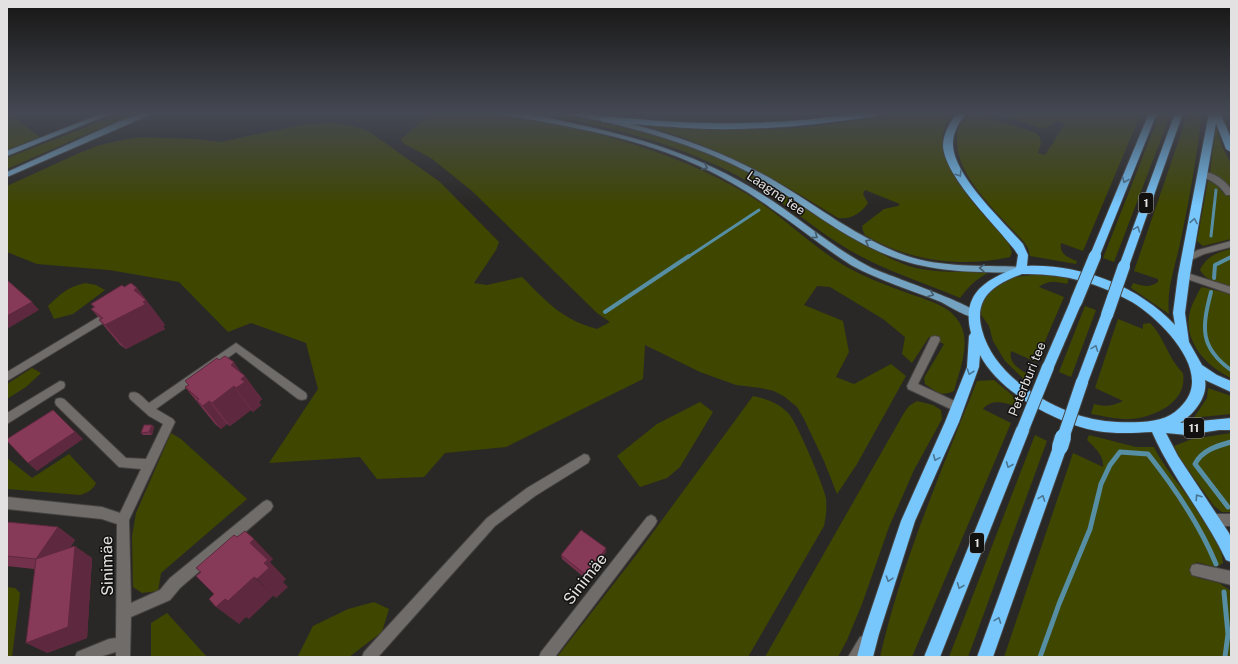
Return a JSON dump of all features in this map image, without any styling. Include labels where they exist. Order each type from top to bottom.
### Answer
[{"type":"highway","points":[[949,144],[948,151],[954,165],[964,181],[1019,247],[1023,259],[1021,270]]},
{"type":"highway","name":"Peterburi tee","points":[[932,657],[1048,367],[1140,144]]},
{"type":"highway","name":"1","points":[[985,657],[1168,144]]},
{"type":"highway","points":[[1183,341],[1179,313],[1184,275],[1207,144]]},
{"type":"highway","points":[[865,657],[871,634],[908,521],[957,407],[972,367],[975,334],[973,314],[978,298],[990,285],[1021,270],[1048,270],[1078,276],[1108,286],[1137,301],[1163,319],[1183,341],[1193,358],[1196,368],[1198,392],[1190,408],[1175,420],[1156,427],[1121,429],[1080,421],[1042,404],[1009,381],[984,353],[975,334]]},
{"type":"highway","points":[[1196,368],[1213,379],[1231,387]]},
{"type":"highway","name":"11","points":[[1156,427],[1188,429],[1219,424],[1231,424]]},
{"type":"highway","points":[[1156,427],[1163,445],[1213,520],[1231,555]]},
{"type":"main road","points":[[7,154],[32,144]]},
{"type":"main road","points":[[7,175],[75,144]]},
{"type":"main road","name":"Laagna tee","points":[[646,144],[702,165],[752,191],[855,262],[896,281],[953,302],[973,314]]},
{"type":"main road","name":"Laagna tee","points":[[685,144],[734,163],[774,184],[861,239],[903,258],[939,267],[1021,270]]},
{"type":"street","points":[[1202,174],[1219,180],[1225,185],[1229,193]]},
{"type":"street","points":[[1187,259],[1201,252],[1231,244]]},
{"type":"street","points":[[1184,275],[1231,291]]},
{"type":"street","points":[[7,377],[121,307]]},
{"type":"street","points":[[935,340],[912,386],[957,407]]},
{"type":"street","points":[[148,408],[236,347],[302,396]]},
{"type":"street","points":[[7,419],[60,385]]},
{"type":"street","points":[[123,520],[169,422],[153,413],[134,396]]},
{"type":"street","points":[[60,402],[123,463],[149,464]]},
{"type":"street","points":[[369,657],[491,522],[532,492],[584,459]]},
{"type":"street","name":"Sinimäe","points":[[7,503],[102,513],[123,520],[123,650]]},
{"type":"street","points":[[124,613],[165,595],[175,583],[267,506]]},
{"type":"street","points":[[1213,520],[1231,520]]},
{"type":"street","name":"Sinimäe","points":[[546,657],[651,521]]},
{"type":"street","points":[[1197,570],[1231,578]]},
{"type":"street","points":[[855,657],[871,634]]},
{"type":"street","points":[[82,657],[109,646],[123,650]]},
{"type":"green space","points":[[7,144],[22,144],[7,150]]},
{"type":"green space","points":[[43,144],[64,144],[7,169],[7,158]]},
{"type":"green space","points":[[387,144],[440,182],[499,242],[496,250],[474,283],[487,285],[522,277],[547,302],[564,315],[584,325],[597,329],[610,322],[597,313],[472,191],[431,158],[405,144],[632,144],[665,155],[699,169],[731,185],[761,203],[845,266],[880,283],[939,305],[952,313],[962,327],[965,345],[962,364],[954,391],[942,394],[925,384],[924,378],[944,344],[929,337],[912,363],[902,354],[905,337],[883,319],[830,287],[817,286],[804,305],[843,321],[849,352],[836,377],[854,384],[891,364],[906,376],[857,464],[837,494],[824,461],[804,419],[797,407],[785,397],[774,391],[736,385],[700,372],[645,345],[643,379],[506,447],[445,453],[424,477],[377,479],[360,457],[269,463],[318,389],[306,343],[251,323],[228,332],[179,282],[109,270],[37,264],[7,252],[7,186],[100,145]]},
{"type":"green space","points":[[663,144],[680,144],[751,174],[784,193],[847,235],[898,262],[925,270],[943,272],[988,270],[990,272],[974,283],[960,298],[868,260],[829,237],[780,201],[740,177],[713,163]]},
{"type":"green space","points":[[700,144],[943,144],[948,164],[958,182],[970,199],[1008,242],[1012,252],[1010,257],[972,262],[954,262],[935,260],[899,251],[865,235],[862,226],[884,209],[898,206],[900,204],[865,190],[863,194],[868,203],[862,210],[851,217],[838,218],[790,189]]},
{"type":"green space","points":[[957,144],[1041,144],[1038,153],[1045,155],[1052,144],[1128,144],[1083,251],[1061,243],[1061,250],[1063,253],[1067,257],[1077,261],[1076,264],[1030,256],[1028,248],[1024,242],[990,205],[968,177],[961,162]]},
{"type":"green space","points":[[1148,144],[1159,144],[1114,262],[1103,258]]},
{"type":"green space","points":[[1177,144],[1198,144],[1181,239],[1170,286],[1168,305],[1169,314],[1131,288],[1133,283],[1146,286],[1158,282],[1158,279],[1134,271]]},
{"type":"green space","points":[[1214,144],[1221,144],[1231,164],[1231,189],[1210,172]]},
{"type":"green space","points":[[1208,181],[1216,184],[1224,194],[1231,195],[1231,239],[1203,246],[1197,241]]},
{"type":"green space","points":[[1231,249],[1231,288],[1206,277],[1200,270],[1202,265],[1209,258]]},
{"type":"green space","points":[[1029,275],[1069,278],[1067,284],[1052,282],[1046,283],[1039,287],[1064,297],[1036,362],[1011,351],[1011,359],[1013,363],[1019,369],[1030,375],[1027,382],[1005,361],[993,341],[989,326],[977,309],[989,292],[1003,282]]},
{"type":"green space","points":[[85,283],[96,285],[105,290],[73,314],[54,319],[48,306],[65,292]]},
{"type":"green space","points":[[1202,287],[1231,294],[1231,378],[1211,365],[1203,357],[1196,348],[1191,337],[1189,315],[1193,303]]},
{"type":"green space","points":[[1085,306],[1096,310],[1071,377],[1059,372]]},
{"type":"green space","points":[[1118,319],[1143,329],[1143,324],[1150,323],[1159,335],[1173,361],[1183,373],[1183,383],[1175,400],[1159,411],[1140,418],[1126,419],[1091,414],[1094,404],[1109,406],[1123,401],[1095,388]]},
{"type":"green space","points":[[32,368],[41,373],[26,387],[7,399],[7,384]]},
{"type":"green space","points":[[994,380],[1018,400],[1015,406],[998,402],[990,404],[983,409],[1011,423],[912,657],[880,657],[898,589],[909,556],[977,381]]},
{"type":"green space","points":[[1208,388],[1231,396],[1231,414],[1193,419],[1207,398]]},
{"type":"green space","points":[[753,396],[777,404],[789,414],[793,420],[804,441],[824,491],[826,498],[826,516],[824,526],[748,657],[557,657],[640,550]]},
{"type":"green space","points":[[917,401],[933,405],[941,410],[942,419],[914,470],[889,527],[862,604],[838,657],[765,657],[904,413],[909,406]]},
{"type":"green space","points":[[700,402],[713,412],[680,467],[667,478],[640,487],[617,456],[657,424]]},
{"type":"green space","points":[[171,433],[181,439],[247,499],[161,573],[158,591],[142,593],[133,587],[132,536],[136,513]]},
{"type":"green space","points":[[1231,433],[1231,512],[1222,512],[1214,506],[1179,457],[1174,446],[1192,439]]},
{"type":"green space","points":[[1035,435],[1047,441],[968,657],[949,657]]},
{"type":"green space","points":[[1089,435],[1136,447],[1154,447],[1161,460],[1205,519],[1214,534],[1220,549],[1223,563],[1216,567],[1196,562],[1198,578],[1219,583],[1231,591],[1231,657],[1004,657],[1073,453],[1103,467],[1100,455],[1087,440]]},
{"type":"green space","points":[[69,454],[96,483],[93,488],[87,492],[80,495],[7,489],[7,458],[32,478]]},
{"type":"green space","points":[[7,587],[15,588],[20,593],[12,657],[7,657]]},
{"type":"green space","points":[[374,602],[389,609],[382,632],[349,657],[298,656],[313,626],[348,609]]},
{"type":"green space","points":[[167,613],[207,657],[151,657],[151,623]]},
{"type":"building","points":[[7,280],[32,302],[7,316]]},
{"type":"building","points":[[131,283],[137,288],[134,290],[146,300],[143,302],[146,304],[105,325],[99,320],[103,318],[91,309],[95,307],[91,304],[122,285],[124,287]]},
{"type":"building","points":[[225,356],[234,362],[231,365],[245,376],[241,379],[245,382],[236,388],[234,386],[212,403],[209,401],[203,406],[197,401],[199,399],[185,387],[189,385],[185,381],[217,358],[219,360]]},
{"type":"building","points":[[53,410],[75,432],[28,463],[7,441],[7,439]]},
{"type":"building","points":[[144,425],[152,425],[149,432],[141,433]]},
{"type":"building","points":[[7,522],[58,527],[36,559],[7,556]]},
{"type":"building","points":[[581,530],[606,548],[586,575],[561,555]]},
{"type":"building","points":[[245,531],[254,539],[250,543],[268,560],[264,563],[269,568],[257,579],[254,577],[228,601],[225,599],[216,607],[209,599],[214,594],[196,576],[201,572],[196,568],[234,535],[237,537]]},
{"type":"building","points":[[75,546],[68,627],[26,643],[36,559]]},
{"type":"waterway","points":[[1211,236],[1216,190]]},
{"type":"waterway","points":[[688,257],[759,210]]},
{"type":"waterway","points":[[605,312],[689,256]]},
{"type":"waterway","points":[[1214,278],[1215,265],[1231,257]]},
{"type":"waterway","points":[[1211,292],[1205,326],[1208,344],[1213,353],[1231,370]]},
{"type":"waterway","points":[[1228,507],[1195,464],[1206,452],[1215,447],[1231,442]]},
{"type":"waterway","points":[[1040,657],[1059,604],[1090,529],[1101,484],[1110,465],[1120,452],[1148,454],[1186,506],[1202,534],[1216,564]]},
{"type":"waterway","points":[[1224,592],[1228,634],[1225,657]]}]
